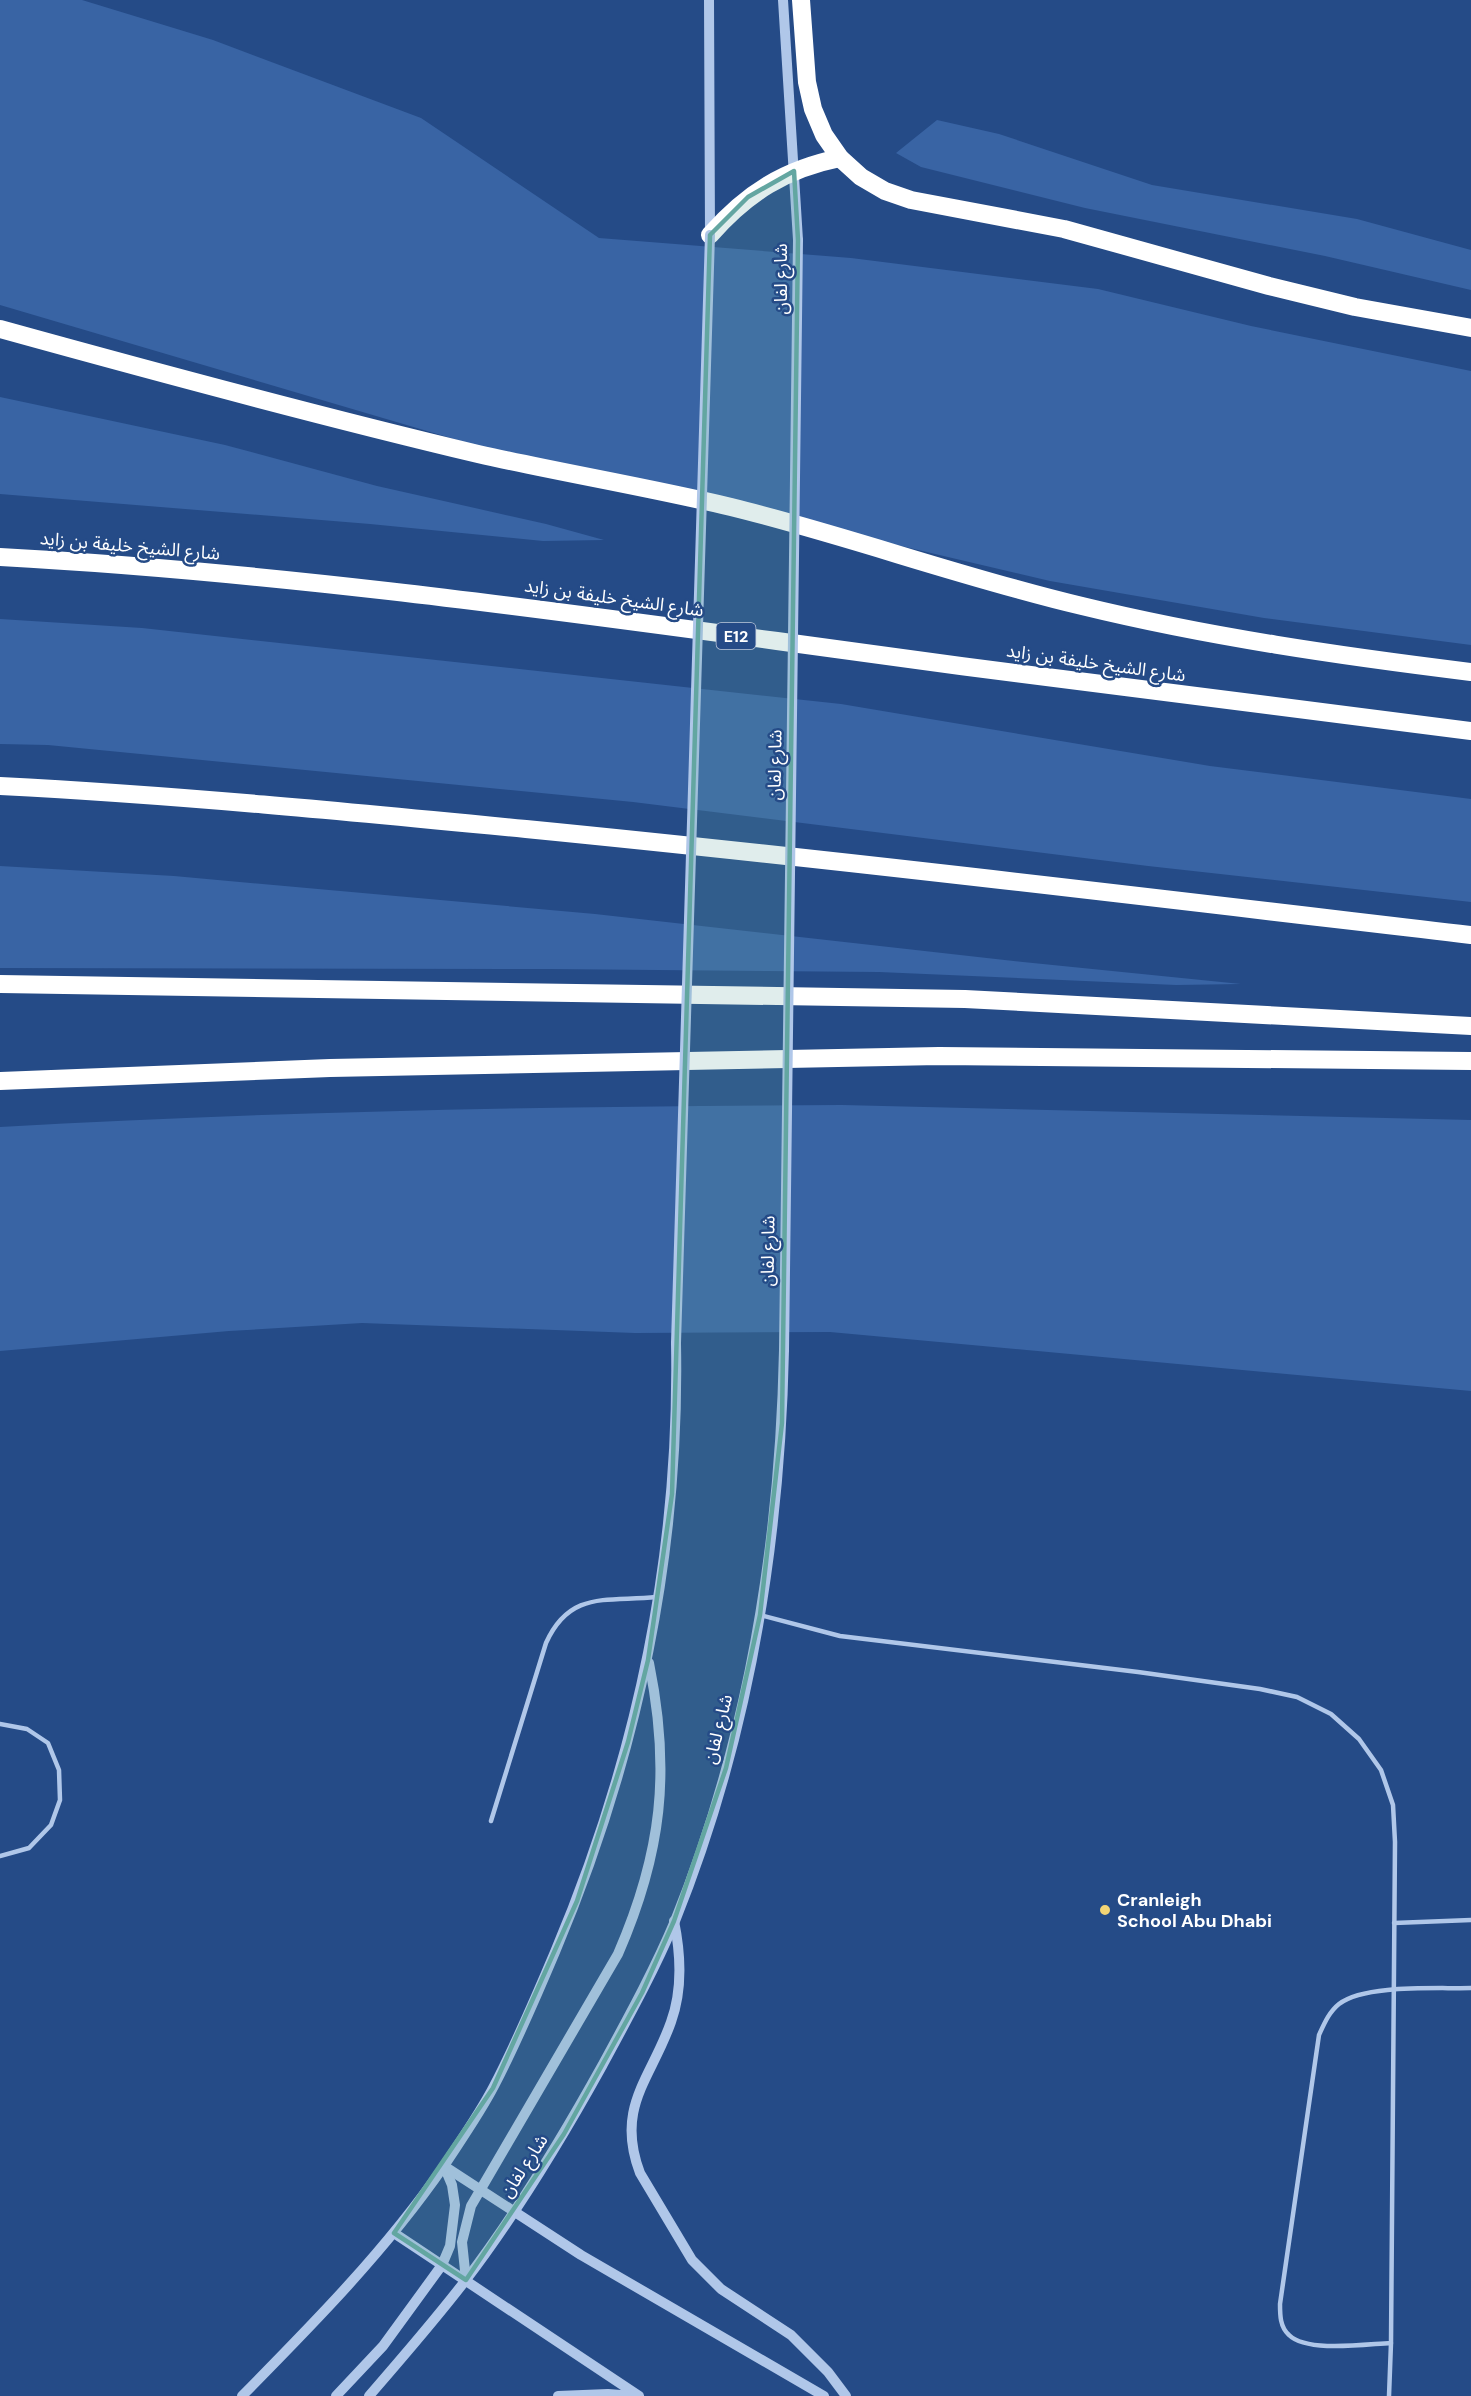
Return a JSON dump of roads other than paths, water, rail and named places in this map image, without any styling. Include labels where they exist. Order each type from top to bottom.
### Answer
[{"type":"highway","points":[[801,0],[807,82],[813,109],[824,135],[840,158],[861,177],[885,191],[911,200],[1064,229],[1354,307],[1471,328]]},
{"type":"highway","points":[[710,235],[728,214],[748,197],[794,171],[840,158]]},
{"type":"highway","points":[[0,329],[190,381],[481,454],[732,508],[856,541],[978,579],[1085,607],[1301,649],[1471,672]]},
{"type":"highway","name":"شارع الشيخ خليفة بن زايد","points":[[0,557],[63,560],[280,579],[495,603],[1165,694],[1471,731]]},
{"type":"highway","points":[[0,786],[375,814],[660,843],[1471,936]]},
{"type":"highway","points":[[0,984],[965,999],[1471,1026]]},
{"type":"highway","points":[[0,1080],[330,1068],[927,1056],[1471,1061]]},
{"type":"street","points":[[242,2396],[332,2305],[394,2233],[444,2166],[493,2088],[544,1979],[577,1901],[622,1765],[648,1660],[659,1596],[673,1483],[677,1410],[676,1343],[710,235],[709,0]]},
{"type":"street","name":"شارع لفان","points":[[369,2396],[466,2280],[514,2212],[564,2134],[642,1993],[674,1922],[703,1844],[726,1768],[760,1615],[782,1433],[784,1350],[798,240],[783,0]]},
{"type":"street","points":[[466,2280],[462,2262],[463,2233],[471,2206],[618,1954],[635,1915],[645,1884],[657,1831],[661,1788],[657,1702],[648,1660]]},
{"type":"street","points":[[674,1922],[679,1946],[678,1996],[672,2021],[633,2108],[631,2141],[634,2158],[640,2173],[692,2260],[721,2289],[804,2347],[828,2372],[846,2396]]},
{"type":"street","points":[[444,2166],[581,2255],[824,2396]]},
{"type":"street","points":[[336,2396],[383,2346],[442,2265],[450,2246],[455,2205],[452,2185],[444,2166]]},
{"type":"street","points":[[394,2233],[637,2396]]},
{"type":"street","points":[[558,2396],[608,2394],[637,2396]]},
{"type":"lane","points":[[491,1821],[553,1627],[564,1614],[578,1605],[595,1600],[659,1596]]},
{"type":"lane","points":[[760,1615],[840,1636],[1260,1689],[1306,1701],[1331,1714],[1359,1738],[1381,1770],[1393,1804],[1394,1923],[1389,2396]]},
{"type":"lane","points":[[0,1724],[27,1729],[48,1743],[59,1770],[60,1800],[51,1825],[29,1848],[0,1856]]},
{"type":"lane","points":[[1394,1923],[1471,1920]]},
{"type":"lane","points":[[1391,2343],[1302,2344],[1288,2335],[1280,2321],[1280,2304],[1319,2035],[1327,2019],[1338,2005],[1354,1995],[1471,1988]]},
{"type":"place","name":"Cranleigh School Abu Dhabi","points":[[1105,1910]]}]
